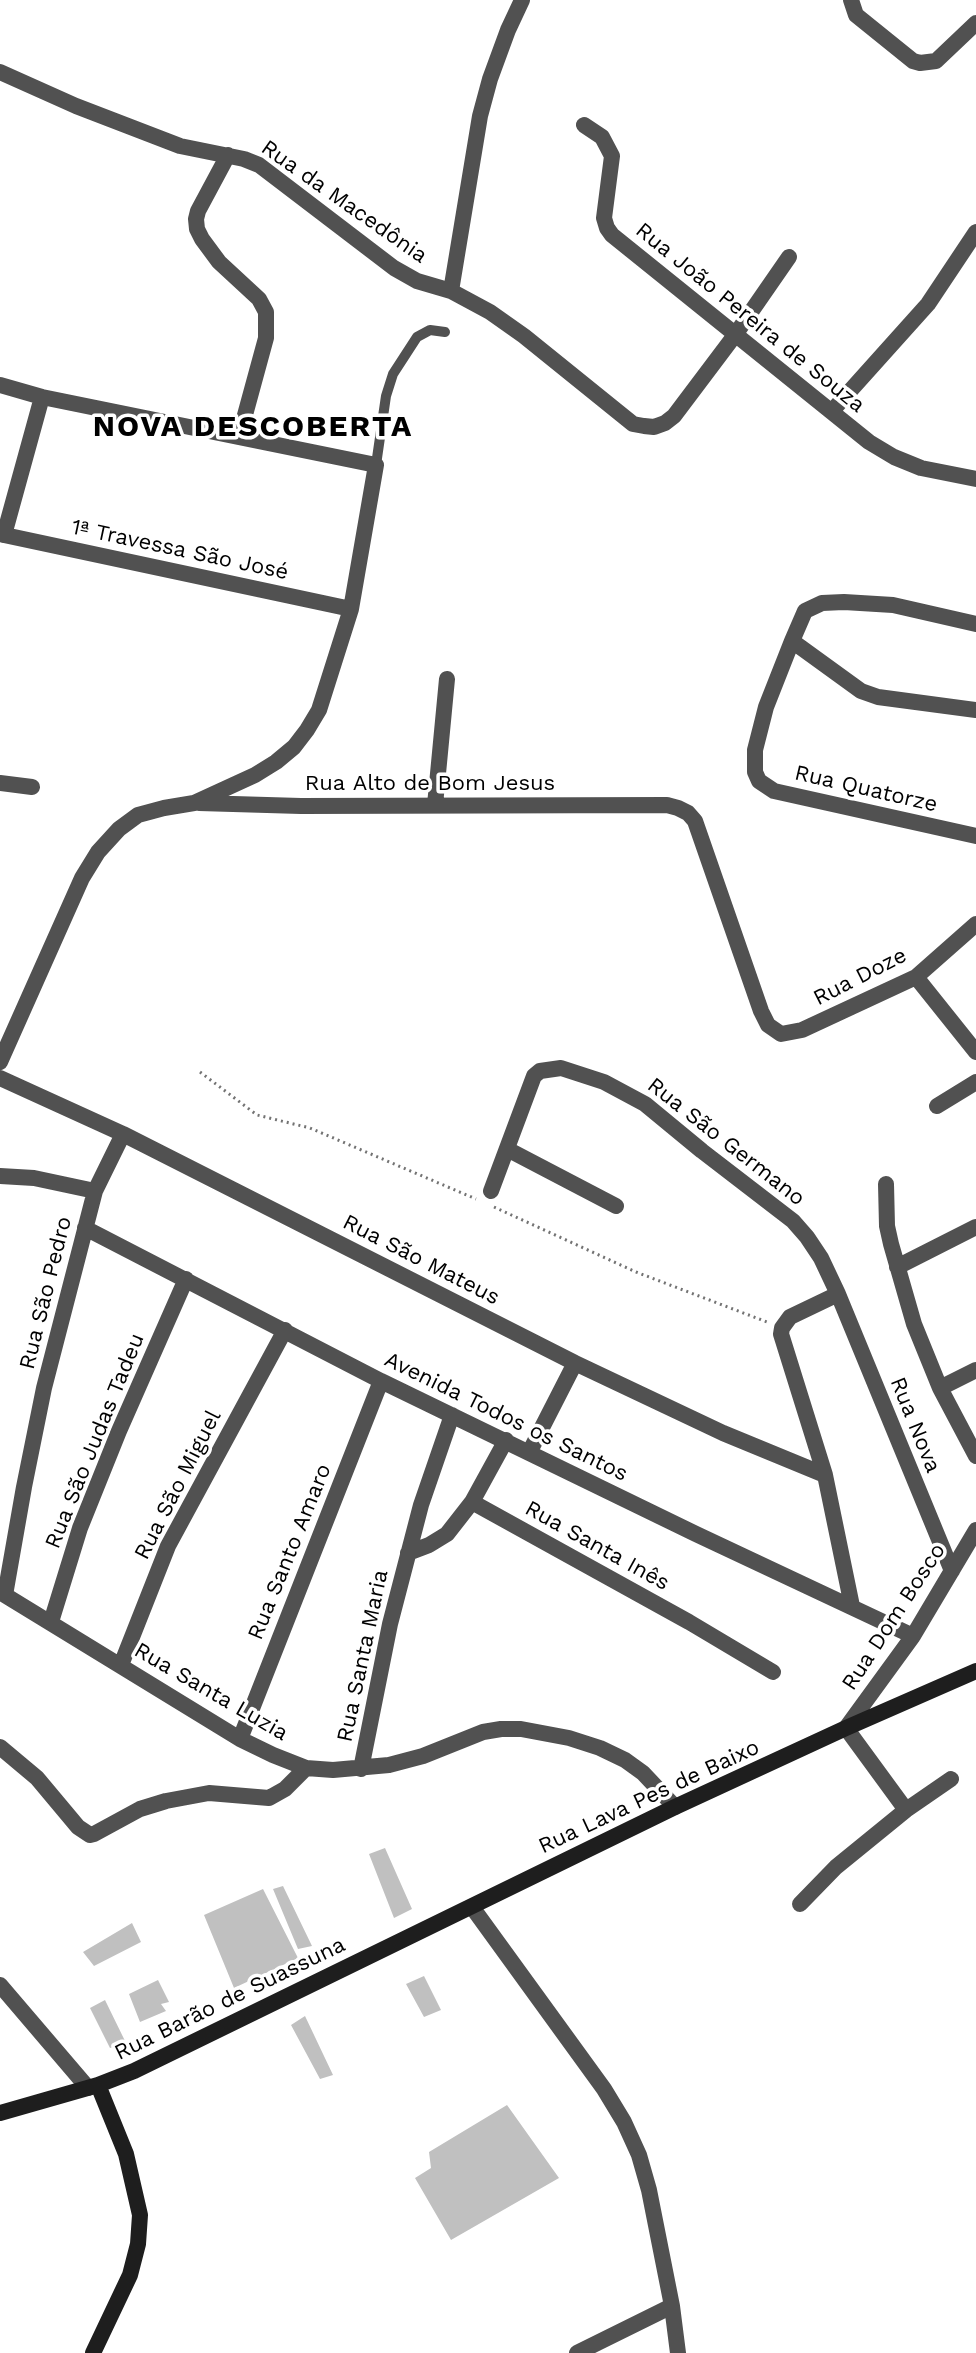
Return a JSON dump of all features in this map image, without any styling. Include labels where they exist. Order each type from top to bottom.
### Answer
[{"type":"street","points":[[508,30],[509,0]]},
{"type":"street","points":[[451,291],[480,116],[490,79],[522,0]]},
{"type":"street","points":[[851,0],[856,15],[913,61],[920,63],[936,61],[976,23]]},
{"type":"street","name":"Rua da Macedônia","points":[[0,72],[76,106],[180,146],[228,155],[259,165],[394,268],[417,281],[451,291],[490,312],[633,424],[654,427],[674,416],[789,257]]},
{"type":"street","name":"Rua João Pereira de Souza","points":[[584,125],[602,137],[612,156],[604,218],[612,235],[869,442],[921,468],[976,479]]},
{"type":"street","points":[[228,155],[196,219],[202,239],[219,262],[259,299],[266,312],[266,338],[239,437]]},
{"type":"street","points":[[832,411],[928,304],[976,232]]},
{"type":"street","points":[[0,385],[42,397],[376,465],[351,609],[319,710],[294,747],[276,762],[194,803],[138,815],[119,829],[98,852],[82,878],[0,1062]]},
{"type":"street","points":[[2,534],[42,397]]},
{"type":"street","name":"1ª Travessa São José","points":[[2,534],[351,609]]},
{"type":"street","points":[[976,624],[893,605],[822,603],[805,611],[792,641],[861,691],[878,697],[976,710]]},
{"type":"street","name":"Rua Quatorze","points":[[792,641],[766,707],[755,750],[755,772],[759,781],[774,791],[976,836]]},
{"type":"street","points":[[435,805],[447,679]]},
{"type":"street","points":[[0,783],[32,787]]},
{"type":"street","name":"Rua Alto de Bom Jesus","points":[[194,803],[260,806],[667,805],[688,813],[695,821],[761,1011]]},
{"type":"street","name":"Rua Doze","points":[[761,1011],[773,1031],[790,1034],[802,1030],[916,977],[976,924]]},
{"type":"street","points":[[916,977],[976,1052]]},
{"type":"street","name":"Rua São Germano","points":[[491,1191],[534,1076],[540,1071],[561,1068],[604,1082],[645,1104],[793,1221],[821,1258],[838,1294]]},
{"type":"street","name":"Rua São Mateus","points":[[0,1078],[123,1134],[575,1363],[723,1433],[825,1475]]},
{"type":"street","points":[[937,1106],[976,1082]]},
{"type":"street","name":"Rua São Pedro","points":[[3,1593],[44,1388],[85,1228],[95,1191],[123,1134]]},
{"type":"street","points":[[507,1149],[616,1206]]},
{"type":"street","points":[[0,1176],[34,1178],[95,1191]]},
{"type":"street","points":[[886,1184],[887,1226],[914,1324],[940,1388],[976,1456]]},
{"type":"street","points":[[897,1267],[976,1227]]},
{"type":"street","name":"Avenida Todos os Santos","points":[[85,1228],[381,1381],[913,1636]]},
{"type":"street","name":"Rua São Judas Tadeu","points":[[51,1622],[80,1528],[186,1279]]},
{"type":"street","points":[[838,1294],[790,1317],[781,1334],[825,1475],[852,1606]]},
{"type":"street","name":"Rua Nova","points":[[838,1294],[952,1571]]},
{"type":"street","name":"Rua São Miguel","points":[[121,1665],[168,1546],[285,1330]]},
{"type":"street","points":[[530,1451],[575,1363]]},
{"type":"street","points":[[940,1388],[976,1370]]},
{"type":"street","name":"Rua Santo Amaro","points":[[240,1739],[381,1381]]},
{"type":"street","name":"Rua Santa Maria","points":[[361,1769],[378,1677],[408,1553],[452,1415]]},
{"type":"street","points":[[408,1553],[447,1534],[472,1502],[506,1440]]},
{"type":"street","name":"Rua Santa Inês","points":[[472,1502],[773,1672]]},
{"type":"street","name":"Rua Dom Bosco","points":[[846,1728],[913,1636],[976,1530]]},
{"type":"street","name":"Rua Santa Luzia","points":[[3,1593],[240,1739],[306,1768],[361,1769],[389,1765],[423,1756],[483,1732],[521,1729],[569,1738],[625,1760],[643,1773],[675,1807]]},
{"type":"street","name":"Rua Lava Pes de Baixo","points":[[472,1907],[675,1807],[976,1671]]},
{"type":"street","points":[[846,1728],[906,1810]]},
{"type":"street","points":[[0,1747],[37,1778],[78,1827],[90,1835],[140,1809],[166,1801],[209,1793],[269,1798],[285,1789],[306,1768]]},
{"type":"street","points":[[800,1904],[836,1867],[906,1810],[951,1779]]},
{"type":"street","points":[[472,1907],[604,2089],[624,2122],[639,2155],[649,2190],[678,2353]]},
{"type":"street","name":"Rua Barão de Suassuna","points":[[0,2113],[93,2087],[134,2071],[472,1907]]},
{"type":"street","points":[[1,1985],[93,2087],[126,2154],[140,2215],[138,2244],[130,2275],[93,2353]]},
{"type":"street","points":[[577,2353],[672,2306]]},
{"type":"lane","points":[[376,465],[393,374],[417,337],[430,330],[445,332]]},
{"type":"building","points":[[385,1848],[412,1909],[394,1918],[369,1854]]},
{"type":"building","points":[[283,1886],[312,1946],[298,1949],[273,1889]]},
{"type":"building","points":[[263,1889],[298,1958],[234,1988],[204,1915]]},
{"type":"building","points":[[132,1923],[141,1942],[94,1966],[83,1952]]},
{"type":"building","points":[[424,1976],[441,2010],[424,2017],[406,1984]]},
{"type":"building","points":[[158,1980],[169,2002],[161,2004],[166,2011],[140,2022],[129,1994]]},
{"type":"building","points":[[105,2000],[126,2043],[110,2048],[90,2008]]},
{"type":"building","points":[[305,2016],[333,2075],[320,2079],[291,2025]]},
{"type":"building","points":[[507,2105],[559,2178],[451,2240],[415,2178],[431,2168],[429,2152]]},
{"type":"district","name":"NOVA DESCOBERTA","points":[[253,427]]}]
